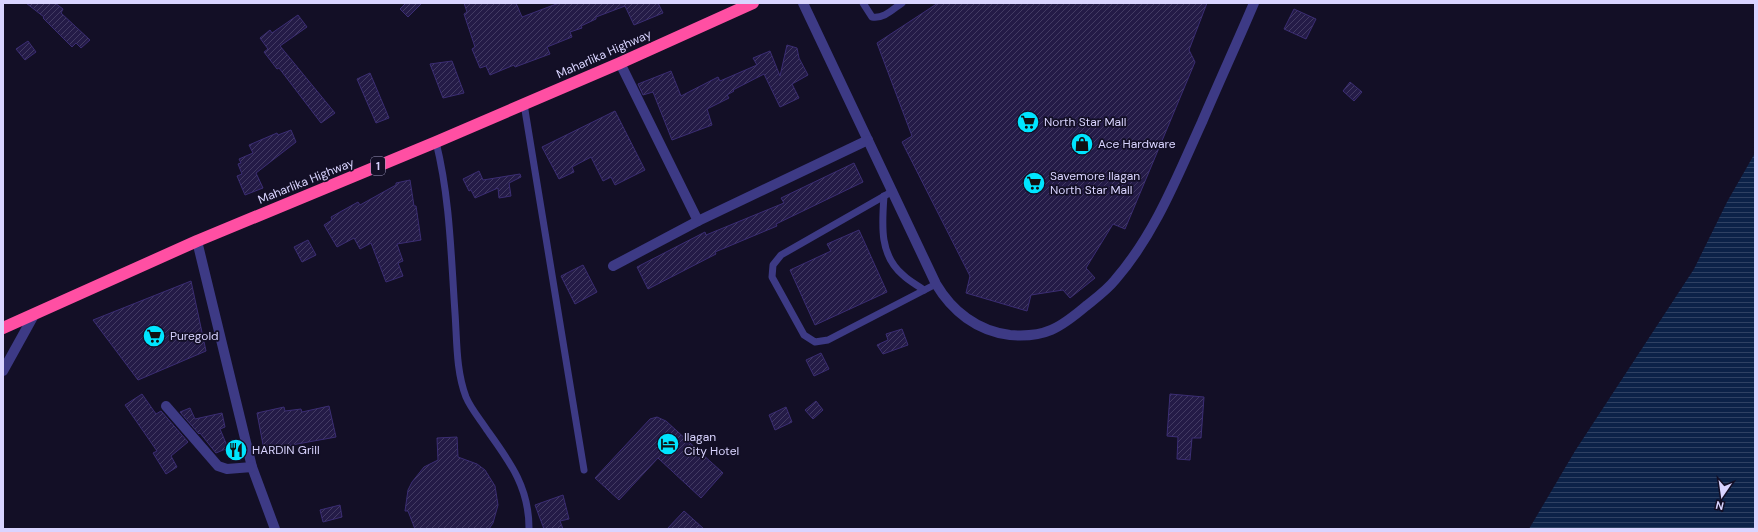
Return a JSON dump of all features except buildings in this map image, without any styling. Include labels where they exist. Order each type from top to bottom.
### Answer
[{"type":"highway","name":"Maharlika Highway","points":[[3,328],[197,241],[436,142],[620,63],[753,3]]},
{"type":"street","points":[[804,3],[868,140],[888,194],[945,299],[963,316],[1001,334],[1019,336],[1037,335],[1054,329],[1070,319],[1104,292],[1115,280],[1147,236],[1170,192],[1254,3]]},
{"type":"street","points":[[620,63],[698,222]]},
{"type":"street","points":[[613,266],[698,222],[868,140]]},
{"type":"street","points":[[197,241],[252,467],[275,529]]},
{"type":"street","points":[[3,371],[34,315]]},
{"type":"street","points":[[166,406],[218,466],[227,469],[252,467]]},
{"type":"lane","points":[[863,3],[872,17],[878,18],[902,3]]},
{"type":"lane","points":[[524,104],[584,470]]},
{"type":"lane","points":[[436,142],[444,171],[449,211],[458,362],[466,396],[472,409],[510,461],[523,487],[528,503],[529,528]]},
{"type":"lane","points":[[888,194],[781,255],[773,265],[772,277],[804,335],[815,342],[828,340],[936,284]]},
{"type":"lane","points":[[888,194],[882,221],[883,242],[891,262],[902,275],[924,290]]},
{"type":"water","points":[[1755,153],[1755,529],[1529,529],[1575,451],[1694,269],[1727,202]]},
{"type":"place","name":"North Star Mall","points":[[1028,122]]},
{"type":"place","name":"Ace Hardware","points":[[1082,144]]},
{"type":"place","name":"Savemore Ilagan North Star Mall","points":[[1034,183]]},
{"type":"place","name":"Puregold","points":[[154,336]]},
{"type":"place","name":"Ilagan City Hotel","points":[[668,444]]},
{"type":"place","name":"HARDIN Grill","points":[[236,450]]}]
